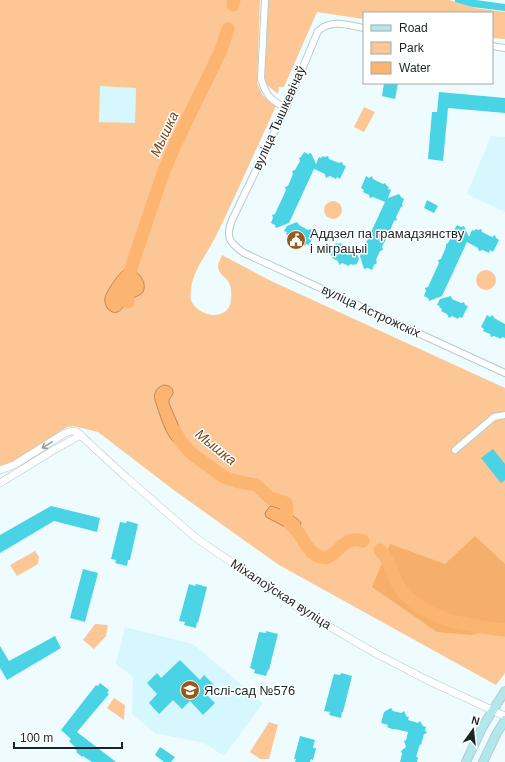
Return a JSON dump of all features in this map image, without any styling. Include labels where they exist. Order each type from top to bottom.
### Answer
[{"type":"main road","points":[[466,762],[483,726],[505,691]]},
{"type":"main road","points":[[483,762],[505,720]]},
{"type":"street","points":[[265,0],[261,78],[264,90],[268,96],[286,108]]},
{"type":"street","name":"вуліца Тышкевічаў","points":[[237,248],[231,243],[228,231],[286,108],[318,31],[323,26],[332,23],[363,28]]},
{"type":"street","points":[[493,46],[505,48]]},
{"type":"street","name":"вуліца Астрожскіх","points":[[237,248],[244,253],[505,372]]},
{"type":"street","points":[[455,450],[494,417],[505,415]]},
{"type":"street","points":[[0,470],[14,465],[66,433],[72,431],[81,435],[0,482]]},
{"type":"street","name":"Міхалоўская вуліца","points":[[81,435],[127,478],[196,538],[306,613],[375,653],[427,680],[505,716]]},
{"type":"shaded area","points":[[100,86],[136,88],[135,123],[99,122]]},
{"type":"shaded area","points":[[491,136],[505,137],[505,212],[467,194]]},
{"type":"shaded area","points":[[475,536],[505,564],[505,627],[471,635],[437,632],[372,587],[390,544],[445,564]]},
{"type":"shaded area","name":"Яслі-сад №576","points":[[125,627],[193,644],[263,703],[224,756],[204,743],[155,733],[132,714],[133,677],[116,664]]},
{"type":"green space","points":[[0,0],[260,0],[257,83],[263,96],[276,106],[216,236],[195,274],[191,288],[191,300],[198,310],[204,313],[216,315],[222,314],[227,310],[230,305],[231,293],[228,281],[220,273],[218,268],[218,263],[222,255],[269,280],[505,388],[505,673],[496,685],[279,565],[175,491],[98,432],[73,426],[67,427],[18,460],[0,466]],"holes":[[[100,86],[136,88],[135,123],[99,122]]]},
{"type":"green space","points":[[269,0],[449,0],[475,8],[505,12],[505,39],[493,38],[493,12],[363,12],[363,19],[317,12],[284,87],[279,87],[278,94],[267,85],[265,78],[266,20]]},
{"type":"green space","points":[[364,107],[375,112],[364,132],[354,127]]},
{"type":"green space","points":[[329,201],[337,201],[342,206],[340,217],[337,219],[329,219],[324,214],[324,206]]},
{"type":"green space","points":[[482,270],[490,270],[496,276],[496,284],[490,290],[482,290],[476,284],[476,276]]},
{"type":"green space","points":[[35,551],[39,557],[38,564],[17,576],[10,565]]},
{"type":"green space","points":[[95,624],[108,625],[106,636],[94,649],[83,640]]},
{"type":"green space","points":[[114,698],[125,705],[124,720],[107,708]]},
{"type":"green space","points":[[269,722],[278,725],[269,759],[260,759],[250,752]]},
{"type":"water","points":[[127,268],[138,273],[143,280],[143,292],[131,300],[120,311],[111,311],[107,308],[105,302],[106,295],[114,281]]},
{"type":"water","points":[[164,385],[172,388],[173,394],[169,400],[169,403],[186,443],[183,447],[177,445],[168,435],[155,400],[156,391],[159,387]]},
{"type":"water","points":[[270,506],[282,510],[296,518],[301,523],[300,528],[291,530],[266,517],[265,513]]},
{"type":"building","points":[[455,0],[476,0],[505,4],[505,11],[472,7],[455,2]]},
{"type":"building","points":[[384,84],[398,84],[395,99],[382,96]]},
{"type":"building","points":[[439,92],[505,98],[505,113],[448,108],[443,161],[428,159],[432,112],[437,112]]},
{"type":"building","points":[[304,152],[308,154],[311,153],[316,164],[319,157],[321,158],[323,156],[328,156],[329,159],[339,163],[342,162],[343,165],[346,166],[340,179],[330,176],[326,178],[325,174],[314,169],[289,223],[276,228],[275,225],[271,223],[273,218],[272,215],[275,214],[286,190],[285,187],[288,186],[293,174],[292,171],[295,170],[300,161],[299,158]]},
{"type":"building","points":[[366,176],[369,178],[372,176],[373,179],[383,184],[385,183],[389,187],[388,189],[391,190],[388,198],[399,194],[404,199],[402,204],[403,206],[396,217],[397,220],[394,221],[389,233],[390,236],[387,237],[382,247],[383,250],[380,251],[376,260],[377,263],[374,265],[372,270],[368,268],[364,269],[360,256],[385,202],[373,197],[370,198],[369,195],[363,192],[364,190],[361,188]]},
{"type":"building","points":[[427,200],[438,206],[434,213],[424,208]]},
{"type":"building","points":[[297,222],[299,225],[308,230],[311,229],[312,232],[315,233],[309,245],[306,244],[305,246],[299,243],[296,244],[288,238],[289,236],[286,234],[287,232],[284,231],[287,226]]},
{"type":"building","points":[[457,225],[461,227],[464,226],[469,237],[472,230],[474,231],[476,229],[481,229],[482,232],[492,237],[495,235],[499,240],[493,252],[490,250],[489,253],[483,250],[479,251],[478,248],[467,242],[442,296],[429,301],[428,298],[424,296],[426,291],[425,288],[428,287],[439,263],[438,260],[441,259],[446,244],[453,234],[452,231]]},
{"type":"building","points":[[336,243],[341,243],[342,246],[352,250],[355,249],[359,259],[356,265],[350,264],[349,266],[342,263],[339,265],[338,261],[332,258],[333,256],[330,255]]},
{"type":"building","points":[[451,296],[452,299],[461,303],[464,302],[465,305],[468,306],[462,318],[459,317],[458,319],[452,316],[449,318],[447,314],[441,311],[442,309],[439,307],[440,306],[437,305],[440,299]]},
{"type":"building","points":[[487,315],[490,317],[493,315],[494,318],[505,324],[505,338],[502,337],[501,339],[494,336],[491,337],[490,334],[483,331],[484,329],[481,327]]},
{"type":"building","points":[[493,449],[505,464],[505,480],[501,483],[481,458]]},
{"type":"building","points":[[51,506],[100,518],[97,532],[54,521],[0,553],[0,535]]},
{"type":"building","points":[[127,521],[138,524],[130,560],[128,560],[127,566],[115,563],[116,560],[111,559],[120,522],[126,523]]},
{"type":"building","points":[[83,569],[98,573],[85,622],[70,618]]},
{"type":"building","points":[[189,584],[207,587],[196,628],[184,625],[185,622],[179,621]]},
{"type":"building","points":[[266,631],[278,634],[269,670],[266,676],[254,673],[255,670],[250,668],[259,632],[266,633]]},
{"type":"building","points":[[55,636],[61,648],[7,680],[0,668],[0,646],[9,661]]},
{"type":"building","points":[[180,660],[200,680],[204,675],[214,685],[205,693],[215,703],[203,715],[190,701],[182,709],[173,700],[159,714],[149,703],[157,694],[147,683],[157,673],[161,678]]},
{"type":"building","points":[[341,673],[352,676],[341,718],[329,715],[330,712],[324,711],[334,674],[340,675]]},
{"type":"building","points":[[100,683],[109,690],[107,693],[109,694],[77,732],[116,762],[92,762],[83,756],[82,757],[76,752],[75,747],[69,741],[71,739],[61,730],[96,685],[98,686]]},
{"type":"building","points":[[391,708],[393,711],[401,713],[404,711],[407,717],[409,717],[408,720],[418,723],[420,721],[423,726],[426,727],[425,730],[427,733],[424,734],[421,745],[420,744],[416,757],[418,757],[417,762],[400,762],[402,754],[401,751],[406,747],[404,741],[406,740],[408,732],[392,729],[387,727],[388,725],[381,723],[384,712]]},
{"type":"building","points":[[300,736],[315,740],[313,748],[316,748],[313,760],[311,759],[310,762],[295,762],[296,759],[294,759]]},
{"type":"building","points":[[160,747],[175,757],[171,762],[164,762],[155,755]]},
{"type":"waterway","name":"Мышка","points":[[233,5],[234,0]]},
{"type":"waterway","name":"Мышка","points":[[128,302],[127,287],[131,268],[162,176],[175,145],[221,50],[228,29]]},
{"type":"waterway","name":"Мышка","points":[[175,431],[181,442],[192,454],[224,477],[235,481],[256,485],[270,498],[286,503],[288,521],[297,531],[308,548],[316,555],[326,558],[351,540],[363,541]]},
{"type":"waterway","name":"Мышка","points":[[380,550],[389,563],[400,588],[421,608],[448,620],[505,630]]},
{"type":"place","name":"Аддзел па грамадзянству і міграцыі","points":[[296,240]]},
{"type":"place","name":"Яслі-сад №576","points":[[190,690]]}]
